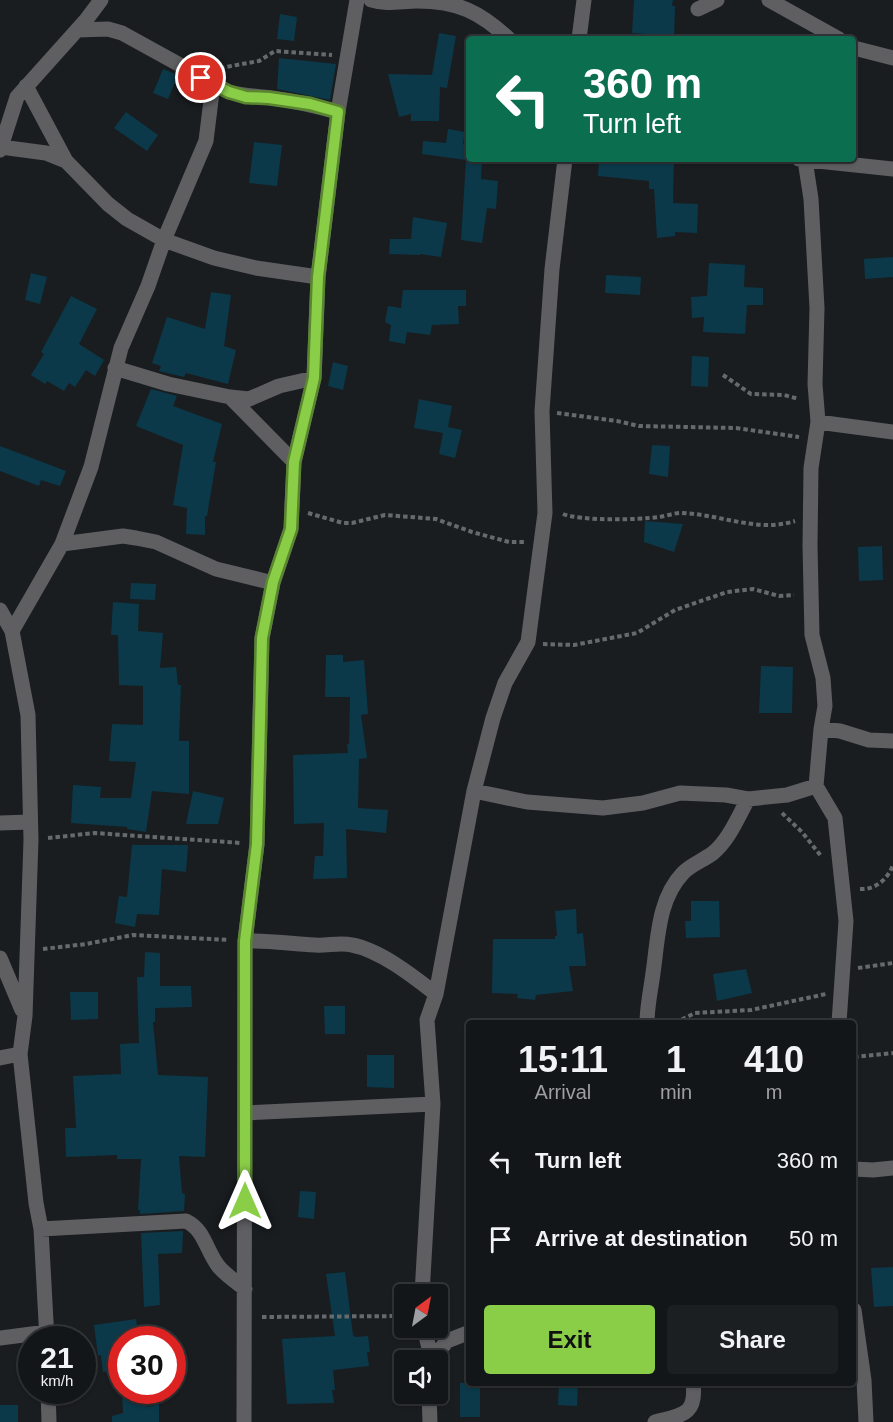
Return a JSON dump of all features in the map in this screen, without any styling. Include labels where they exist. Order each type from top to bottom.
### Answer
[{"type":"street","points":[[66,161],[46,153],[1,149],[17,97],[77,30],[100,0]]},
{"type":"street","points":[[244,1422],[245,941],[257,844],[262,638],[273,582],[291,529],[294,462],[314,378],[318,277],[338,112],[357,0]]},
{"type":"street","points":[[371,0],[459,5],[486,19],[506,36]]},
{"type":"street","points":[[579,36],[584,0]]},
{"type":"street","points":[[698,9],[717,0]]},
{"type":"street","points":[[769,0],[834,36]]},
{"type":"street","points":[[77,30],[108,29],[122,33],[213,84],[246,97],[310,104],[338,112]]},
{"type":"street","points":[[856,49],[893,58]]},
{"type":"street","points":[[12,631],[62,543],[91,467],[121,348],[206,141],[213,84]]},
{"type":"street","points":[[26,87],[66,161],[108,204],[127,219],[164,240],[214,258],[256,268],[318,277]]},
{"type":"street","points":[[423,1284],[434,1104],[427,1020],[436,994],[474,791],[505,683],[528,642],[545,508],[542,411],[552,269],[565,162]]},
{"type":"street","points":[[802,162],[811,199],[816,308],[818,422],[811,468],[810,516],[812,635],[823,678],[825,697],[816,786],[835,818],[846,921],[839,1020]]},
{"type":"street","points":[[822,162],[893,169]]},
{"type":"street","points":[[115,368],[168,384],[230,398],[249,399],[279,386],[314,378]]},
{"type":"street","points":[[230,398],[294,462]]},
{"type":"street","points":[[818,422],[893,432]]},
{"type":"street","points":[[62,543],[123,536],[136,538],[156,542],[216,569],[273,582]]},
{"type":"street","points":[[0,610],[12,631],[28,715],[31,840],[25,1016],[21,1054],[36,1203],[41,1229],[46,1326]]},
{"type":"street","points":[[821,729],[840,731],[869,740],[893,741]]},
{"type":"street","points":[[474,791],[527,802],[603,808],[643,804],[681,793],[755,799],[787,795],[816,786]]},
{"type":"street","points":[[647,1020],[664,906],[672,887],[684,871],[715,852],[755,799]]},
{"type":"street","points":[[0,823],[30,822]]},
{"type":"street","points":[[245,941],[267,940],[315,945],[352,945],[395,965],[436,994]]},
{"type":"street","points":[[0,958],[25,1016]]},
{"type":"street","points":[[0,1058],[21,1054]]},
{"type":"street","points":[[245,1113],[434,1104]]},
{"type":"street","points":[[856,1169],[893,1168]]},
{"type":"street","points":[[41,1229],[186,1221],[200,1231],[220,1268],[245,1289]]},
{"type":"street","points":[[856,1324],[864,1380],[866,1422]]},
{"type":"street","points":[[440,1350],[447,1341],[466,1334]]},
{"type":"street","points":[[0,1338],[18,1337]]},
{"type":"street","points":[[655,1422],[685,1414],[692,1406],[693,1386]]},
{"type":"street","points":[[48,1404],[49,1422]]},
{"type":"street","points":[[429,1404],[430,1422]]},
{"type":"path","points":[[189,71],[243,65],[259,61],[275,51],[348,56]]},
{"type":"path","points":[[723,375],[751,394],[784,395],[816,405]]},
{"type":"path","points":[[542,411],[654,428],[736,428],[815,439]]},
{"type":"path","points":[[545,508],[569,517],[642,518],[681,513],[773,526],[810,516]]},
{"type":"path","points":[[292,509],[343,523],[386,515],[436,519],[509,542],[542,543]]},
{"type":"path","points":[[528,642],[574,645],[627,636],[637,633],[675,610],[727,592],[753,589],[779,596],[812,592]]},
{"type":"path","points":[[755,799],[791,821],[842,882],[869,890],[888,875],[893,865]]},
{"type":"path","points":[[31,840],[95,833],[257,844]]},
{"type":"path","points":[[27,951],[86,944],[133,935],[245,941]]},
{"type":"path","points":[[843,970],[893,963]]},
{"type":"path","points":[[681,1020],[695,1013],[751,1010],[840,992]]},
{"type":"path","points":[[856,1057],[893,1053]]},
{"type":"path","points":[[245,1317],[394,1316]]},
{"type":"building","points":[[634,0],[673,0],[672,6],[675,6],[674,36],[632,33]]},
{"type":"building","points":[[280,14],[297,17],[294,41],[277,39]]},
{"type":"building","points":[[439,33],[456,36],[447,88],[440,87],[439,121],[411,121],[411,114],[399,117],[388,74],[432,75]]},
{"type":"building","points":[[279,58],[336,64],[330,100],[277,89]]},
{"type":"building","points":[[163,69],[178,75],[168,99],[153,93]]},
{"type":"building","points":[[126,112],[158,135],[147,151],[114,128]]},
{"type":"building","points":[[448,129],[465,132],[463,144],[466,144],[466,160],[422,154],[423,141],[446,143]]},
{"type":"building","points":[[254,142],[282,145],[277,186],[249,183]]},
{"type":"building","points":[[466,160],[466,162],[482,162],[481,179],[498,181],[496,209],[487,208],[482,243],[461,240]]},
{"type":"building","points":[[599,162],[674,162],[673,203],[698,204],[697,233],[675,232],[675,236],[657,238],[654,189],[649,189],[649,181],[598,176]]},
{"type":"building","points":[[413,217],[447,223],[441,257],[389,254],[390,239],[411,239]]},
{"type":"building","points":[[893,257],[893,277],[865,279],[864,259]]},
{"type":"building","points":[[709,263],[745,265],[744,287],[763,288],[763,305],[747,305],[745,334],[703,332],[704,317],[692,318],[691,297],[707,296]]},
{"type":"building","points":[[31,273],[47,277],[40,304],[25,300]]},
{"type":"building","points":[[606,275],[641,277],[640,295],[605,293]]},
{"type":"building","points":[[403,290],[466,290],[466,306],[458,306],[459,324],[432,325],[430,335],[407,332],[405,344],[389,341],[391,325],[385,322],[388,306],[401,308]]},
{"type":"building","points":[[211,292],[231,295],[224,346],[236,350],[228,384],[186,373],[184,377],[159,371],[161,366],[152,363],[167,317],[205,329]]},
{"type":"building","points":[[71,296],[97,309],[79,344],[104,360],[95,376],[86,370],[75,387],[69,383],[64,391],[47,381],[45,384],[31,375],[44,354],[41,352]]},
{"type":"building","points":[[692,356],[709,357],[708,387],[691,386]]},
{"type":"building","points":[[333,362],[348,366],[343,390],[328,386]]},
{"type":"building","points":[[151,389],[177,396],[173,406],[222,424],[213,462],[216,462],[207,516],[205,516],[205,535],[186,534],[187,508],[173,505],[183,445],[136,426]]},
{"type":"building","points":[[419,399],[452,406],[448,427],[462,430],[455,458],[439,454],[443,433],[414,428]]},
{"type":"building","points":[[652,445],[670,446],[668,477],[649,474]]},
{"type":"building","points":[[0,446],[66,471],[60,486],[41,480],[39,486],[0,471]]},
{"type":"building","points":[[645,521],[683,524],[674,552],[644,542]]},
{"type":"building","points":[[882,546],[883,580],[859,581],[858,547]]},
{"type":"building","points":[[131,583],[156,584],[155,600],[130,599]]},
{"type":"building","points":[[113,602],[139,604],[138,631],[163,633],[160,668],[176,667],[178,685],[181,685],[179,741],[189,741],[189,794],[152,791],[146,832],[127,829],[127,827],[71,823],[73,785],[101,787],[100,798],[131,798],[136,762],[109,761],[112,724],[143,725],[143,686],[119,685],[118,635],[111,635]]},
{"type":"building","points":[[326,655],[343,655],[343,662],[364,660],[368,714],[361,715],[367,758],[359,759],[358,808],[388,810],[386,833],[346,829],[347,878],[313,879],[315,856],[323,856],[324,823],[294,824],[293,755],[348,753],[347,744],[349,744],[350,697],[325,697]]},
{"type":"building","points":[[761,666],[793,667],[792,713],[759,713]]},
{"type":"building","points":[[193,791],[224,798],[218,824],[186,824]]},
{"type":"building","points":[[132,845],[188,845],[186,872],[162,869],[159,915],[137,914],[135,927],[115,923],[119,896],[127,897]]},
{"type":"building","points":[[691,901],[719,901],[720,937],[686,938],[685,921],[691,921]]},
{"type":"building","points":[[576,909],[577,934],[583,933],[586,966],[569,966],[573,991],[536,995],[535,1000],[517,998],[518,994],[492,993],[493,939],[555,939],[557,936],[555,911]]},
{"type":"building","points":[[145,952],[160,953],[160,986],[191,986],[192,1007],[155,1008],[155,1022],[153,1022],[158,1075],[208,1077],[205,1157],[179,1156],[182,1193],[185,1194],[184,1211],[140,1214],[138,1210],[141,1159],[117,1159],[117,1155],[66,1157],[65,1128],[76,1128],[73,1076],[121,1074],[120,1044],[139,1043],[137,977],[144,977]]},
{"type":"building","points":[[746,969],[752,993],[717,1001],[713,974]]},
{"type":"building","points":[[70,992],[98,992],[98,1019],[71,1020]]},
{"type":"building","points":[[324,1006],[345,1006],[345,1034],[325,1034]]},
{"type":"building","points":[[367,1055],[394,1055],[394,1088],[367,1087]]},
{"type":"building","points":[[300,1191],[316,1192],[314,1219],[298,1217]]},
{"type":"building","points":[[183,1231],[182,1253],[158,1254],[160,1305],[144,1307],[141,1233]]},
{"type":"building","points":[[893,1267],[893,1306],[874,1307],[871,1268]]},
{"type":"building","points":[[345,1272],[353,1335],[355,1337],[368,1336],[369,1366],[333,1370],[334,1403],[287,1404],[282,1339],[335,1336],[326,1274]]},
{"type":"building","points":[[136,1319],[137,1326],[108,1326],[108,1371],[103,1372],[101,1355],[98,1356],[96,1326],[94,1325]]},
{"type":"building","points":[[460,1383],[466,1383],[466,1386],[480,1386],[480,1417],[460,1417]]},
{"type":"building","points":[[559,1386],[578,1386],[577,1406],[558,1405]]},
{"type":"building","points":[[123,1404],[147,1404],[147,1407],[159,1404],[159,1422],[112,1422],[112,1416],[123,1413]]},
{"type":"building","points":[[0,1405],[18,1405],[18,1422],[0,1422]]},
{"type":"route","points":[[201,78],[229,92],[246,97],[310,104],[338,112],[318,277],[314,378],[294,462],[291,529],[273,582],[262,638],[257,844],[245,941],[245,1201]]}]
